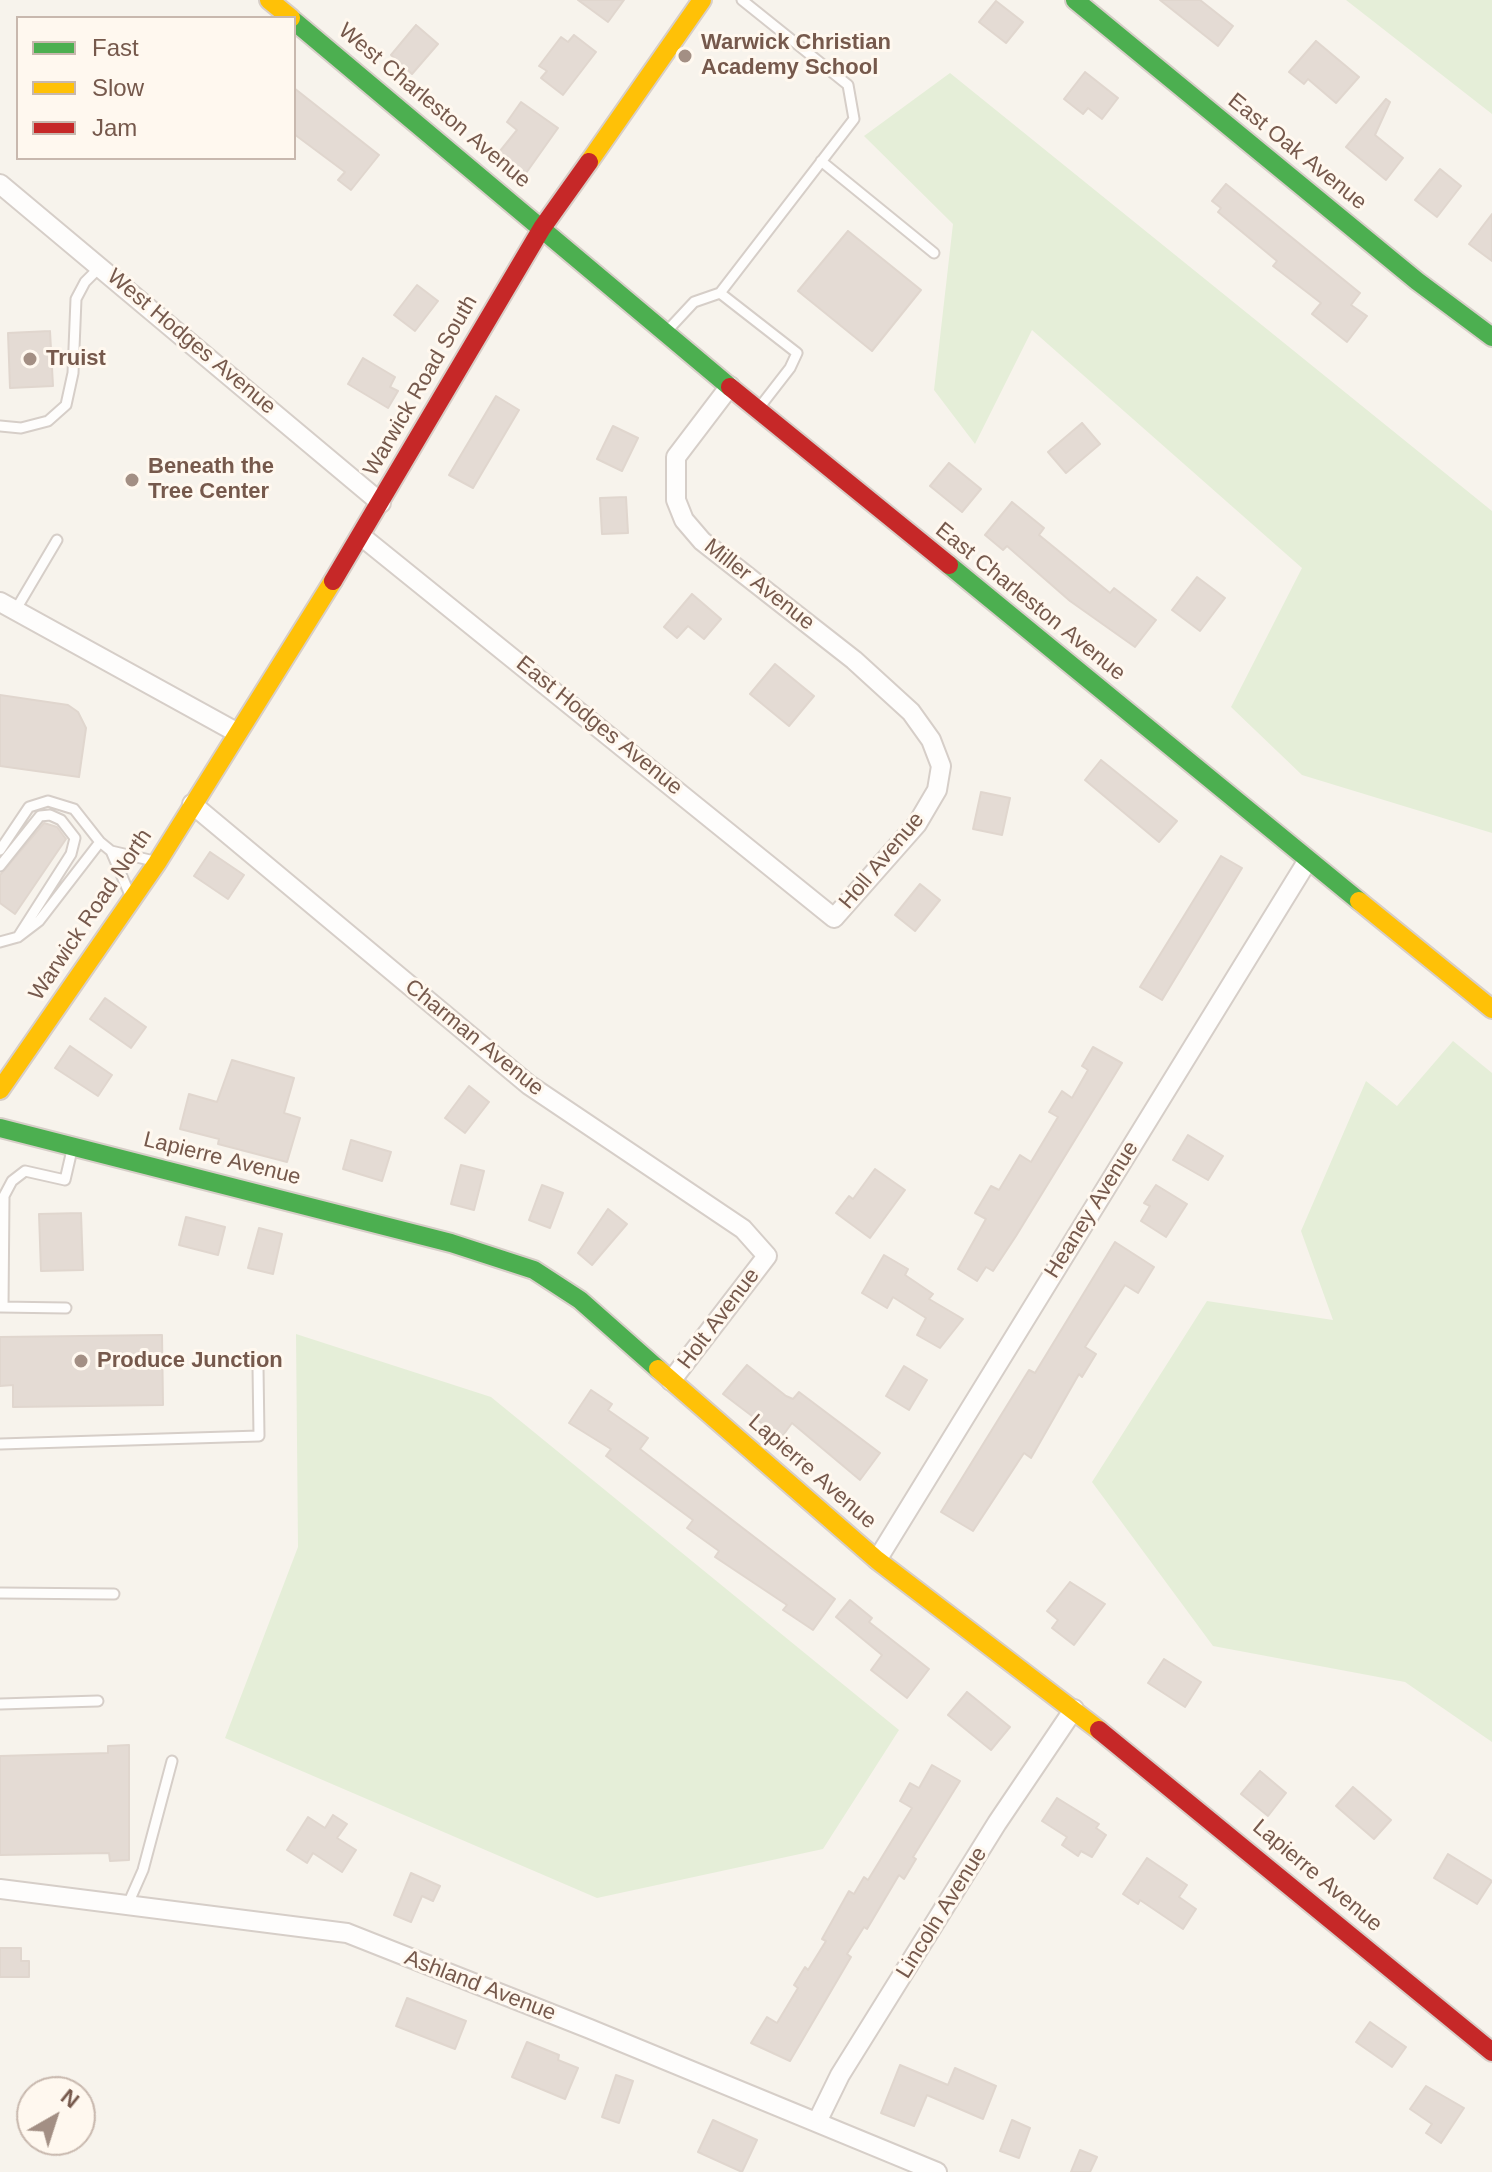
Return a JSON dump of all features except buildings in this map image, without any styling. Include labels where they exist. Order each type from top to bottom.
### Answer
[{"type":"street","name":"West Charleston Avenue","points":[[269,0],[288,16]]},
{"type":"street","name":"Warwick Road South","points":[[192,804],[361,536],[542,228],[702,0]]},
{"type":"street","name":"East Oak Avenue","points":[[1075,0],[1405,271],[1492,337]]},
{"type":"street","name":"West Charleston Avenue","points":[[296,22],[542,228]]},
{"type":"street","name":"West Hodges Avenue","points":[[0,184],[381,503]]},
{"type":"street","name":"East Charleston Avenue","points":[[542,228],[665,334],[1492,1009]]},
{"type":"street","name":"Miller Avenue","points":[[730,386],[676,457],[676,500],[684,520],[702,541],[854,660],[911,712],[931,740],[938,759]]},
{"type":"street","name":"East Hodges Avenue","points":[[361,536],[834,918]]},
{"type":"street","points":[[7,606],[236,732]]},
{"type":"street","name":"Holl Avenue","points":[[834,918],[917,824],[937,790],[938,759]]},
{"type":"street","name":"Warwick Road North","points":[[0,1090],[157,863],[192,804]]},
{"type":"street","name":"Charman Avenue","points":[[192,804],[529,1085],[743,1229],[767,1256]]},
{"type":"street","name":"Heaney Avenue","points":[[877,1560],[1308,860]]},
{"type":"street","name":"Lapierre Avenue","points":[[0,1128],[451,1243],[534,1270],[580,1300],[877,1560],[1074,1709],[1492,2052]]},
{"type":"street","name":"Holt Avenue","points":[[671,1381],[767,1256]]},
{"type":"street","name":"Lincoln Avenue","points":[[817,2122],[840,2075],[997,1823],[1074,1709]]},
{"type":"street","name":"Ashland Avenue","points":[[0,1889],[347,1933],[937,2172]]},
{"type":"lane","points":[[665,334],[694,302],[720,293],[854,119],[848,85],[742,0]]},
{"type":"lane","points":[[821,161],[934,253]]},
{"type":"lane","points":[[0,426],[21,428],[48,421],[66,405],[73,373],[76,299],[85,282],[101,266]]},
{"type":"lane","points":[[720,293],[797,353],[790,368],[758,409]]},
{"type":"lane","points":[[7,606],[57,540]]},
{"type":"lane","points":[[0,850],[29,807],[48,801],[74,809],[111,851],[157,863]]},
{"type":"lane","points":[[0,866],[30,824],[40,816],[50,815],[61,820],[75,838],[71,854],[18,937]]},
{"type":"lane","points":[[0,942],[18,937],[39,921],[100,842]]},
{"type":"lane","points":[[111,851],[132,899]]},
{"type":"lane","points":[[66,1308],[2,1307],[4,1196],[12,1181],[25,1171],[65,1180],[73,1146]]},
{"type":"lane","points":[[0,1444],[259,1436],[258,1367]]},
{"type":"lane","points":[[0,1593],[114,1594]]},
{"type":"lane","points":[[0,1704],[98,1701]]},
{"type":"lane","points":[[128,1904],[143,1870],[172,1761]]},
{"type":"green space","points":[[1346,0],[1492,0],[1492,114]]},
{"type":"green space","points":[[950,73],[1492,511],[1492,833],[1302,775],[1231,707],[1302,568],[1032,330],[975,444],[934,390],[953,224],[864,136]]},
{"type":"green space","points":[[1453,1041],[1492,1073],[1492,1742],[1405,1682],[1213,1646],[1092,1482],[1207,1301],[1333,1320],[1301,1231],[1366,1081],[1397,1106]]},
{"type":"green space","points":[[296,1334],[491,1397],[899,1730],[823,1849],[597,1898],[225,1738],[298,1547]]},
{"type":"traffic: fast","points":[[1075,0],[1417,281],[1492,337]]},
{"type":"traffic: fast","points":[[296,23],[730,387]]},
{"type":"traffic: fast","points":[[949,565],[1359,901]]},
{"type":"traffic: fast","points":[[0,1128],[451,1243],[534,1270],[580,1300],[658,1369]]},
{"type":"traffic: slow","points":[[269,0],[289,16]]},
{"type":"traffic: slow","points":[[589,162],[702,0]]},
{"type":"traffic: slow","points":[[0,1090],[157,863],[333,581]]},
{"type":"traffic: slow","points":[[1359,901],[1492,1009]]},
{"type":"traffic: slow","points":[[658,1369],[877,1560],[1099,1730]]},
{"type":"traffic: jam","points":[[333,581],[542,228],[589,162]]},
{"type":"traffic: jam","points":[[730,387],[949,565]]},
{"type":"traffic: jam","points":[[1099,1730],[1492,2052]]},
{"type":"place","name":"Warwick Christian Academy School","points":[[685,56]]},
{"type":"place","name":"Truist","points":[[30,359]]},
{"type":"place","name":"Beneath the Tree Center","points":[[132,480]]},
{"type":"place","name":"Produce Junction","points":[[81,1361]]}]
